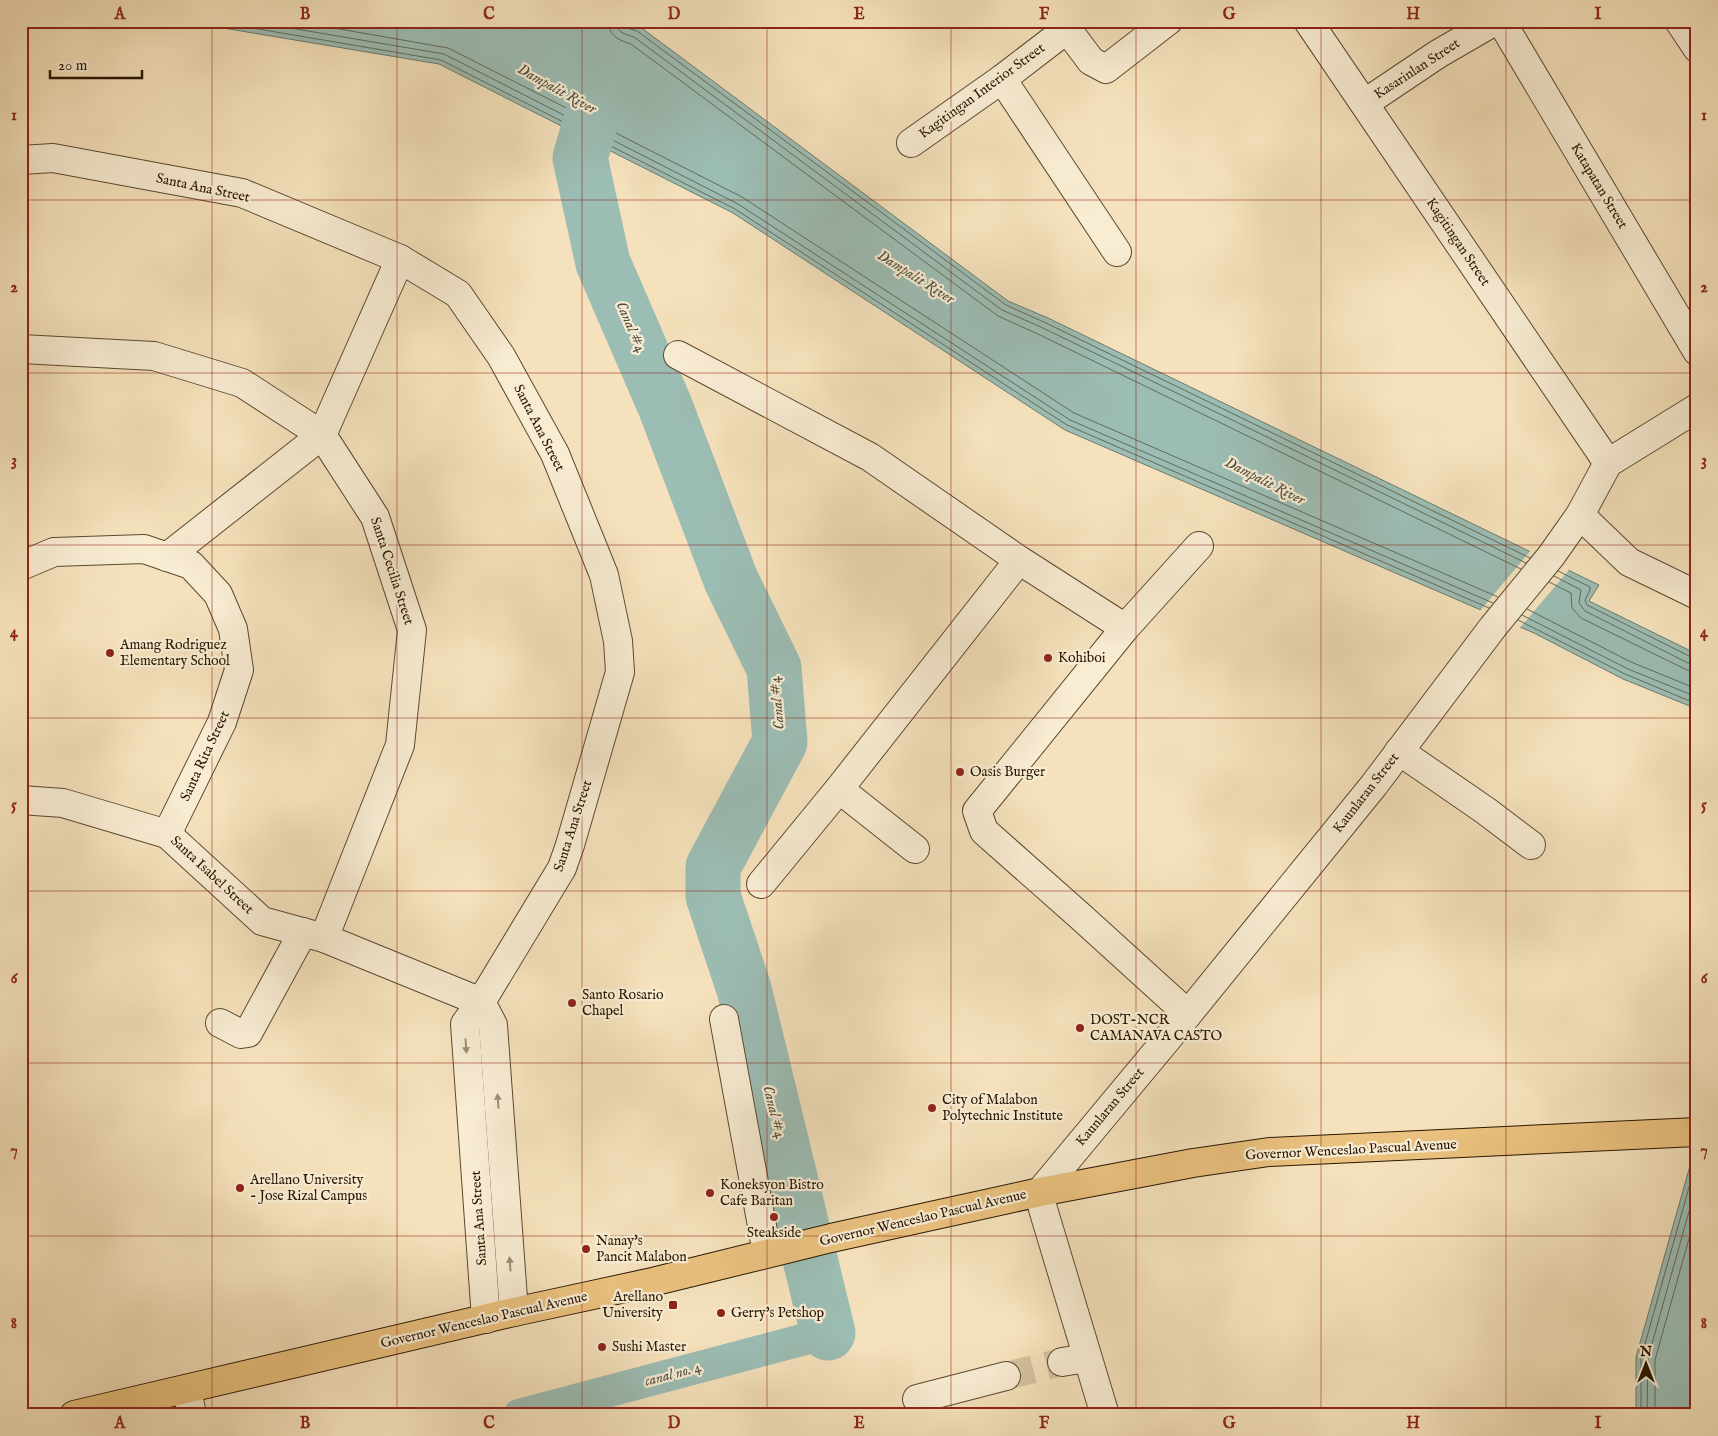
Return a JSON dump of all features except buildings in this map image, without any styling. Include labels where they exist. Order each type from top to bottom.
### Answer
[{"type":"main road","name":"Governor Wenceslao Pascual Avenue","points":[[74,1415],[189,1402],[514,1312],[648,1283],[828,1239],[1040,1192],[1193,1163],[1269,1152],[1687,1133]]},
{"type":"street","name":"Kagitingan Interior Street","points":[[911,142],[1002,79],[1062,33],[1070,33],[1091,61],[1106,68],[1168,21]]},
{"type":"street","name":"Kagitingan Street","points":[[1308,21],[1608,463]]},
{"type":"street","name":"Kasarinlan Street","points":[[1365,103],[1438,54],[1495,21]]},
{"type":"street","name":"Katapatan Street","points":[[1501,21],[1697,350]]},
{"type":"street","points":[[1679,21],[1697,48]]},
{"type":"street","points":[[1002,79],[1117,252]]},
{"type":"street","name":"Santa Ana Street","points":[[21,160],[53,158],[242,193],[400,259],[458,294],[501,356],[555,454],[604,575],[618,641],[620,672],[570,845],[562,868],[481,1002],[465,1024],[486,1319]]},
{"type":"street","points":[[167,557],[322,435],[400,259]]},
{"type":"street","name":"Santa Cecilia Street","points":[[21,349],[154,356],[242,383],[322,435],[375,517],[412,630],[400,745],[313,935],[248,1033],[241,1034],[220,1023]]},
{"type":"street","points":[[678,355],[870,457],[1019,560],[1125,628]]},
{"type":"street","name":"Kaunlaran Street","points":[[1040,1192],[1188,1014],[1399,751],[1546,562],[1580,515],[1608,463],[1697,408]]},
{"type":"street","points":[[1580,515],[1629,562],[1697,595]]},
{"type":"street","points":[[1188,1014],[984,832],[977,810],[1125,628],[1199,546]]},
{"type":"street","name":"Santa Rita Street","points":[[21,566],[54,552],[144,549],[191,565],[218,594],[233,629],[239,670],[222,722],[167,834]]},
{"type":"street","points":[[762,884],[840,789],[1019,560]]},
{"type":"street","points":[[1399,751],[1486,811],[1530,845]]},
{"type":"street","points":[[840,789],[916,849]]},
{"type":"street","name":"Santa Isabel Street","points":[[21,800],[62,803],[167,834],[262,921],[313,935],[481,1002]]},
{"type":"street","name":"Santa Ana Street","points":[[481,1002],[493,1025],[514,1312]]},
{"type":"street","points":[[724,1019],[768,1253]]},
{"type":"street","points":[[1040,1192],[1074,1360],[1105,1415]]},
{"type":"street","points":[[918,1399],[1006,1376]]},
{"type":"water","name":"Dampalit River","points":[[181,21],[617,21],[639,26],[1008,301],[1048,318],[1599,585],[1589,601],[1697,654],[1697,709],[1623,679],[1534,633],[1065,430],[733,213],[439,64]]},
{"type":"water","points":[[1697,1141],[1697,1415],[1636,1415],[1636,1357]]},
{"type":"pier","points":[[1531,550],[1563,565],[1569,570],[1519,629],[1479,612]]},
{"type":"waterway","name":"Canal #4","points":[[594,110],[580,158],[603,263],[665,406],[731,580],[774,668],[780,742],[713,867],[713,896],[744,989],[828,1333]]},
{"type":"waterway","name":"canal no. 4","points":[[519,1415],[828,1333]]},
{"type":"tunnel","points":[[1006,1376],[1062,1362]]},
{"type":"place","name":"Amang Rodriguez Elementary School","points":[[110,653]]},
{"type":"place","name":"Kohiboi","points":[[1048,658]]},
{"type":"place","name":"Oasis Burger","points":[[960,772]]},
{"type":"place","name":"Santo Rosario Chapel","points":[[572,1003]]},
{"type":"place","name":"DOST-NCR CAMANAVA CASTO","points":[[1080,1028]]},
{"type":"place","name":"City of Malabon Polytechnic Institute","points":[[932,1108]]},
{"type":"place","name":"Arellano University - Jose Rizal Campus","points":[[240,1188]]},
{"type":"place","name":"Koneksyon Bistro Cafe Baritan","points":[[710,1193]]},
{"type":"place","name":"Steakside","points":[[774,1217]]},
{"type":"place","name":"Nanay's Pancit Malabon","points":[[586,1249]]},
{"type":"place","name":"Arellano University","points":[[673,1305]]},
{"type":"place","name":"Gerry's Petshop","points":[[721,1313]]},
{"type":"place","name":"Sushi Master","points":[[602,1347]]}]
